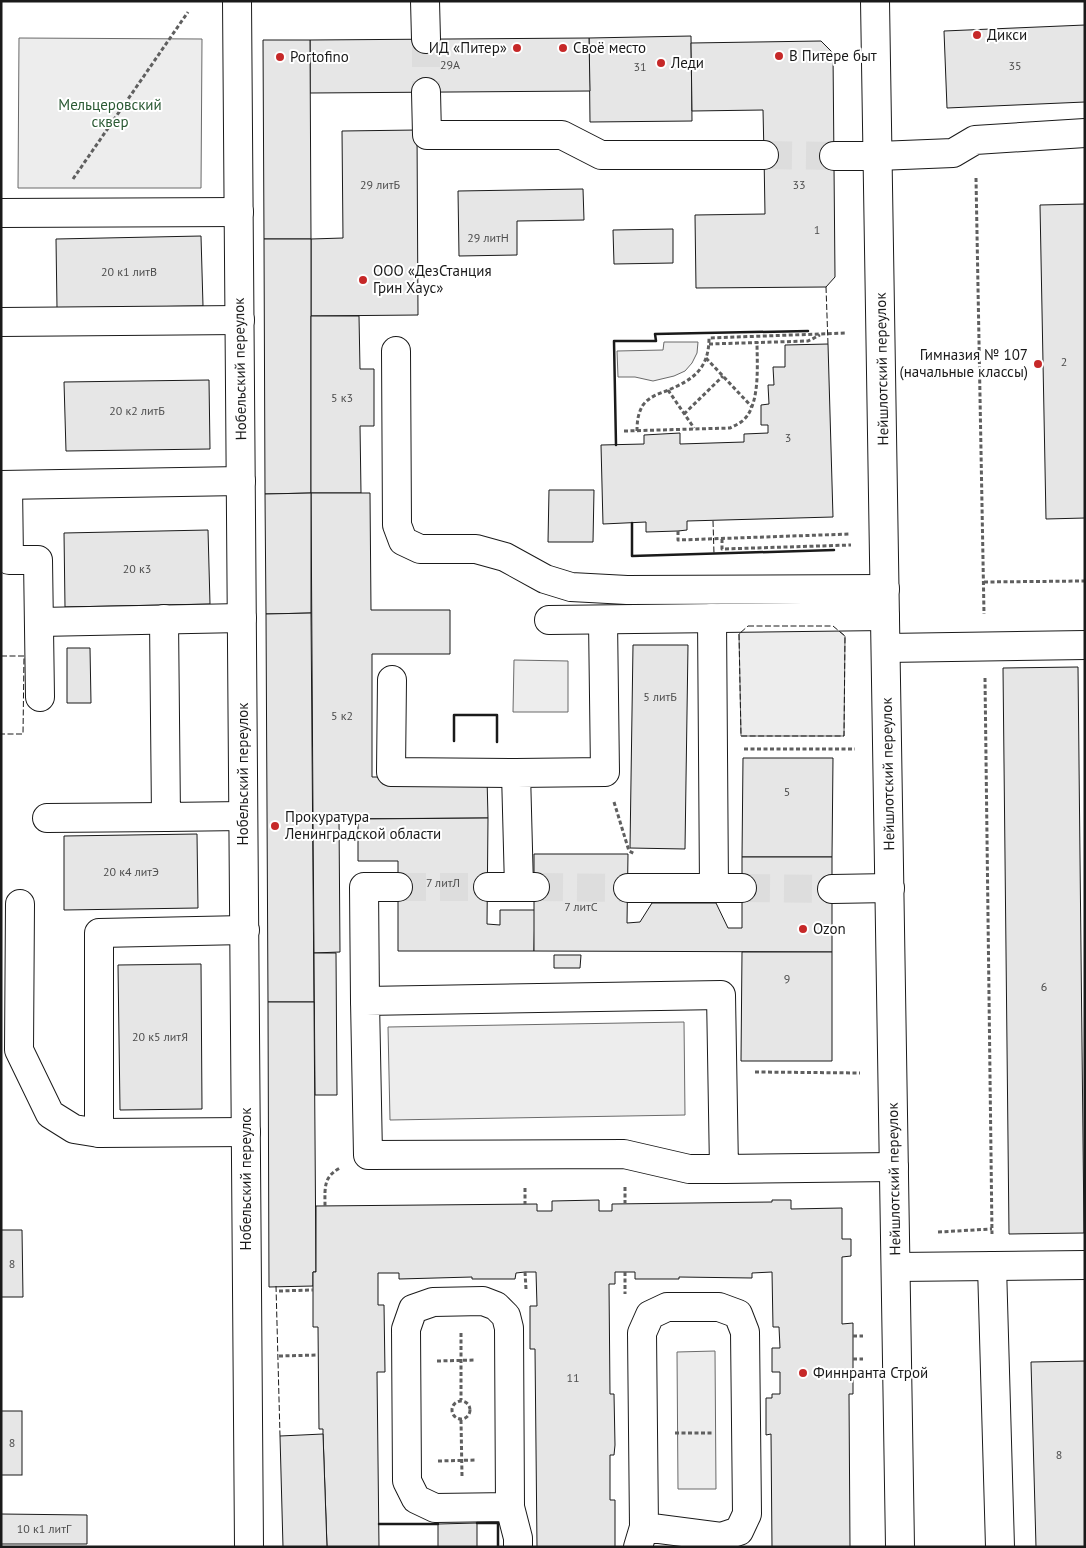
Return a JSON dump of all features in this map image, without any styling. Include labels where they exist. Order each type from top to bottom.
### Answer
[{"type":"street","name":"Нобельский переулок","points":[[237,1],[249,1547]]},
{"type":"street","points":[[425,1],[426,39]]},
{"type":"street","name":"Нейшлотский переулок","points":[[875,1],[900,1547]]},
{"type":"street","points":[[426,92],[427,135],[562,135],[601,155],[764,155]]},
{"type":"street","points":[[834,156],[954,153],[975,140],[1085,133]]},
{"type":"street","points":[[1,213],[239,212]]},
{"type":"street","points":[[1,322],[240,320]]},
{"type":"street","points":[[396,351],[397,526],[403,541],[420,549],[476,549],[505,557],[545,579],[571,587],[885,603]]},
{"type":"street","points":[[40,697],[38,560],[10,560],[5,485],[241,481]]},
{"type":"street","points":[[549,620],[712,618],[885,603]]},
{"type":"street","points":[[39,622],[242,618]]},
{"type":"street","points":[[712,618],[714,888]]},
{"type":"street","points":[[164,620],[166,817]]},
{"type":"street","points":[[392,680],[391,772],[605,772],[603,620]]},
{"type":"street","points":[[886,648],[1085,645]]},
{"type":"street","points":[[488,887],[527,887],[516,773]]},
{"type":"street","points":[[47,818],[243,816]]},
{"type":"street","points":[[398,887],[364,887],[368,1155],[624,1154],[689,1169],[894,1167]]},
{"type":"street","points":[[628,888],[742,888]]},
{"type":"street","points":[[832,889],[890,888]]},
{"type":"street","points":[[20,904],[10,1050],[50,1114],[74,1129],[99,1133],[246,1132]]},
{"type":"street","points":[[99,1133],[99,933],[245,930]]},
{"type":"street","points":[[366,1001],[721,995],[724,1169]]},
{"type":"street","points":[[896,1268],[1085,1265]]},
{"type":"street","points":[[992,1266],[1000,1547]]},
{"type":"street","points":[[510,1507],[434,1508],[416,1499],[407,1481],[406,1329],[413,1309],[433,1302],[483,1301],[496,1306],[506,1316],[509,1328],[510,1507],[518,1538],[518,1547]]},
{"type":"street","points":[[667,1307],[719,1307],[738,1314],[745,1332],[747,1514],[739,1531],[721,1537],[641,1537],[643,1433],[642,1333],[650,1315],[667,1307]]},
{"type":"path","points":[[50,213],[188,12]]},
{"type":"path","points":[[975,140],[984,582],[992,1266]]},
{"type":"path","points":[[636,431],[638,417],[643,405],[652,396],[688,381],[699,371],[706,358],[709,338],[850,333]]},
{"type":"path","points":[[709,344],[808,341],[822,334]]},
{"type":"path","points":[[624,431],[730,428],[742,422],[752,407],[758,376],[756,342]]},
{"type":"path","points":[[706,358],[752,407]]},
{"type":"path","points":[[684,414],[723,376]]},
{"type":"path","points":[[668,390],[695,429]]},
{"type":"path","points":[[678,531],[678,540],[853,534]]},
{"type":"path","points":[[722,538],[722,549],[853,544]]},
{"type":"path","points":[[984,582],[1085,581]]},
{"type":"path","points":[[712,748],[856,750]]},
{"type":"path","points":[[605,772],[629,851],[637,855]]},
{"type":"path","points":[[722,1072],[860,1073]]},
{"type":"path","points":[[325,1206],[325,1185],[331,1173],[368,1155]]},
{"type":"path","points":[[276,1291],[313,1290]]},
{"type":"path","points":[[460,1301],[461,1400]]},
{"type":"path","points":[[853,1336],[863,1336]]},
{"type":"path","points":[[278,1356],[318,1355]]},
{"type":"path","points":[[853,1359],[864,1359]]},
{"type":"path","points":[[407,1361],[509,1360]]},
{"type":"path","points":[[461,1400],[468,1403],[470,1410],[468,1416],[461,1420],[454,1417],[451,1410],[454,1403],[461,1400]]},
{"type":"path","points":[[461,1420],[462,1507]]},
{"type":"path","points":[[643,1433],[746,1433]]},
{"type":"path","points":[[407,1461],[510,1460]]},
{"type":"green space","name":"Мельцеровский сквер","points":[[19,38],[202,39],[201,188],[18,188]]},
{"type":"green space","points":[[664,342],[698,342],[697,353],[685,371],[653,381],[635,377],[618,377],[617,351],[663,350]]},
{"type":"green space","points":[[748,626],[833,626],[845,636],[844,736],[741,736],[739,634]]},
{"type":"green space","points":[[514,660],[568,661],[568,712],[513,712]]},
{"type":"green space","points":[[684,1022],[685,1115],[390,1120],[388,1027]]},
{"type":"green space","points":[[715,1351],[716,1489],[678,1489],[677,1352]]},
{"type":"building","points":[[1085,25],[1085,102],[947,108],[944,31]]},
{"type":"building","points":[[691,36],[692,121],[590,122],[589,38]]},
{"type":"building","points":[[589,38],[590,91],[310,93],[310,40]]},
{"type":"building","points":[[263,40],[310,40],[311,239],[264,239]]},
{"type":"building","points":[[821,41],[833,53],[835,277],[826,287],[696,288],[695,215],[765,214],[764,155],[763,110],[692,111],[691,43]]},
{"type":"building","points":[[417,130],[418,315],[311,316],[311,239],[343,238],[342,131]]},
{"type":"building","points":[[583,189],[584,220],[517,221],[517,255],[459,256],[458,191]]},
{"type":"building","points":[[1085,204],[1085,518],[1046,519],[1040,205]]},
{"type":"building","points":[[673,229],[673,263],[614,264],[613,230]]},
{"type":"building","points":[[201,236],[203,306],[57,308],[56,239]]},
{"type":"building","points":[[264,239],[311,239],[311,493],[265,494]]},
{"type":"building","points":[[311,316],[359,316],[360,369],[374,369],[374,426],[360,426],[361,493],[311,493]]},
{"type":"building","points":[[828,344],[833,517],[687,521],[687,530],[646,532],[646,522],[603,524],[601,445],[644,444],[644,435],[680,433],[680,444],[744,442],[744,434],[768,433],[768,425],[761,425],[761,405],[769,404],[768,385],[774,385],[773,367],[785,367],[785,345]]},
{"type":"building","points":[[209,380],[210,449],[66,451],[64,382]]},
{"type":"building","points":[[549,490],[594,490],[593,542],[548,542]]},
{"type":"building","points":[[311,493],[370,493],[371,610],[450,610],[450,654],[372,654],[372,777],[487,777],[488,818],[313,819]]},
{"type":"building","points":[[311,493],[311,613],[266,614],[265,494]]},
{"type":"building","points":[[208,530],[210,604],[65,607],[64,533]]},
{"type":"building","points":[[311,613],[314,1002],[268,1002],[266,614]]},
{"type":"building","points":[[633,645],[688,645],[685,849],[630,848]]},
{"type":"building","points":[[67,648],[90,648],[91,703],[67,703]]},
{"type":"building","points":[[1078,667],[1084,1233],[1009,1234],[1003,668]]},
{"type":"building","points":[[743,758],[833,758],[832,857],[742,857]]},
{"type":"building","points":[[488,818],[487,924],[500,925],[500,910],[535,910],[534,951],[398,951],[398,861],[358,861],[358,819]]},
{"type":"building","points":[[313,819],[339,819],[340,952],[314,953]]},
{"type":"building","points":[[197,834],[198,908],[64,910],[64,836]]},
{"type":"building","points":[[534,854],[628,854],[627,923],[640,922],[652,903],[716,903],[728,928],[742,928],[742,857],[832,857],[832,952],[534,951]]},
{"type":"building","points":[[742,952],[832,952],[832,1061],[741,1061]]},
{"type":"building","points":[[314,953],[336,953],[337,1095],[315,1095]]},
{"type":"building","points":[[554,955],[581,955],[580,968],[554,968]]},
{"type":"building","points":[[201,964],[202,1109],[120,1110],[118,965]]},
{"type":"building","points":[[268,1002],[314,1002],[316,1272],[313,1272],[313,1286],[269,1287]]},
{"type":"building","points":[[599,1200],[599,1211],[612,1211],[612,1204],[772,1202],[772,1200],[791,1200],[791,1209],[842,1208],[842,1239],[851,1239],[851,1256],[842,1257],[842,1324],[853,1323],[853,1394],[849,1394],[850,1547],[772,1547],[771,1434],[766,1435],[766,1398],[772,1398],[772,1394],[780,1394],[780,1372],[772,1372],[772,1348],[780,1348],[779,1327],[773,1327],[772,1272],[752,1273],[752,1278],[679,1277],[679,1279],[635,1279],[635,1272],[615,1272],[615,1284],[609,1284],[610,1394],[614,1394],[615,1445],[614,1455],[610,1455],[610,1500],[615,1500],[615,1547],[537,1547],[535,1349],[530,1349],[530,1306],[537,1306],[536,1272],[525,1272],[516,1273],[515,1279],[472,1279],[472,1277],[399,1279],[399,1273],[378,1273],[378,1305],[384,1305],[385,1372],[377,1372],[379,1547],[327,1547],[323,1429],[319,1429],[318,1327],[313,1327],[313,1272],[316,1272],[316,1206],[537,1204],[537,1211],[552,1211],[552,1201]]},
{"type":"building","points":[[1,1230],[22,1230],[23,1297],[1,1297]]},
{"type":"building","points":[[1085,1361],[1085,1547],[1036,1547],[1031,1362]]},
{"type":"building","points":[[1,1411],[22,1411],[22,1475],[1,1475]]},
{"type":"building","points":[[323,1434],[327,1547],[283,1547],[280,1436]]},
{"type":"building","points":[[1,1514],[87,1515],[87,1544],[1,1544]]},
{"type":"building","points":[[477,1523],[477,1547],[438,1547],[438,1524]]},
{"type":"tunnel","points":[[426,39],[426,92]]},
{"type":"tunnel","points":[[764,155],[834,156]]},
{"type":"tunnel","points":[[398,887],[488,887]]},
{"type":"tunnel","points":[[535,887],[628,888]]},
{"type":"tunnel","points":[[742,888],[832,889]]},
{"type":"fence","points":[[826,287],[828,344]]},
{"type":"fence","points":[[713,521],[714,554]]},
{"type":"fence","points":[[748,626],[833,626],[845,636],[844,736],[741,736],[739,634],[748,626]]},
{"type":"fence","points":[[1,656],[24,656],[23,734],[1,734]]},
{"type":"fence","points":[[276,1286],[280,1436]]},
{"type":"wall","points":[[616,445],[614,341],[656,341],[655,334],[808,331]]},
{"type":"wall","points":[[632,523],[632,556],[834,550]]},
{"type":"wall","points":[[454,741],[454,715],[497,715],[497,742]]},
{"type":"wall","points":[[477,1523],[498,1523],[498,1547]]},
{"type":"wall","points":[[379,1524],[438,1524]]},
{"type":"place","name":"Дикси","points":[[977,35]]},
{"type":"place","name":"ИД «Питер»","points":[[517,48]]},
{"type":"place","name":"Своё место","points":[[563,48]]},
{"type":"place","name":"В Питере быт","points":[[779,56]]},
{"type":"place","name":"Portofino","points":[[280,57]]},
{"type":"place","name":"Леди","points":[[661,63]]},
{"type":"place","name":"ООО «ДезСтанция Грин Хаус»","points":[[363,280]]},
{"type":"place","name":"Гимназия № 107 (начальные классы)","points":[[1038,364]]},
{"type":"place","name":"Прокуратура Ленинградской области","points":[[275,826]]},
{"type":"place","name":"Ozon","points":[[803,929]]},
{"type":"place","name":"Финнранта Строй","points":[[803,1373]]}]
